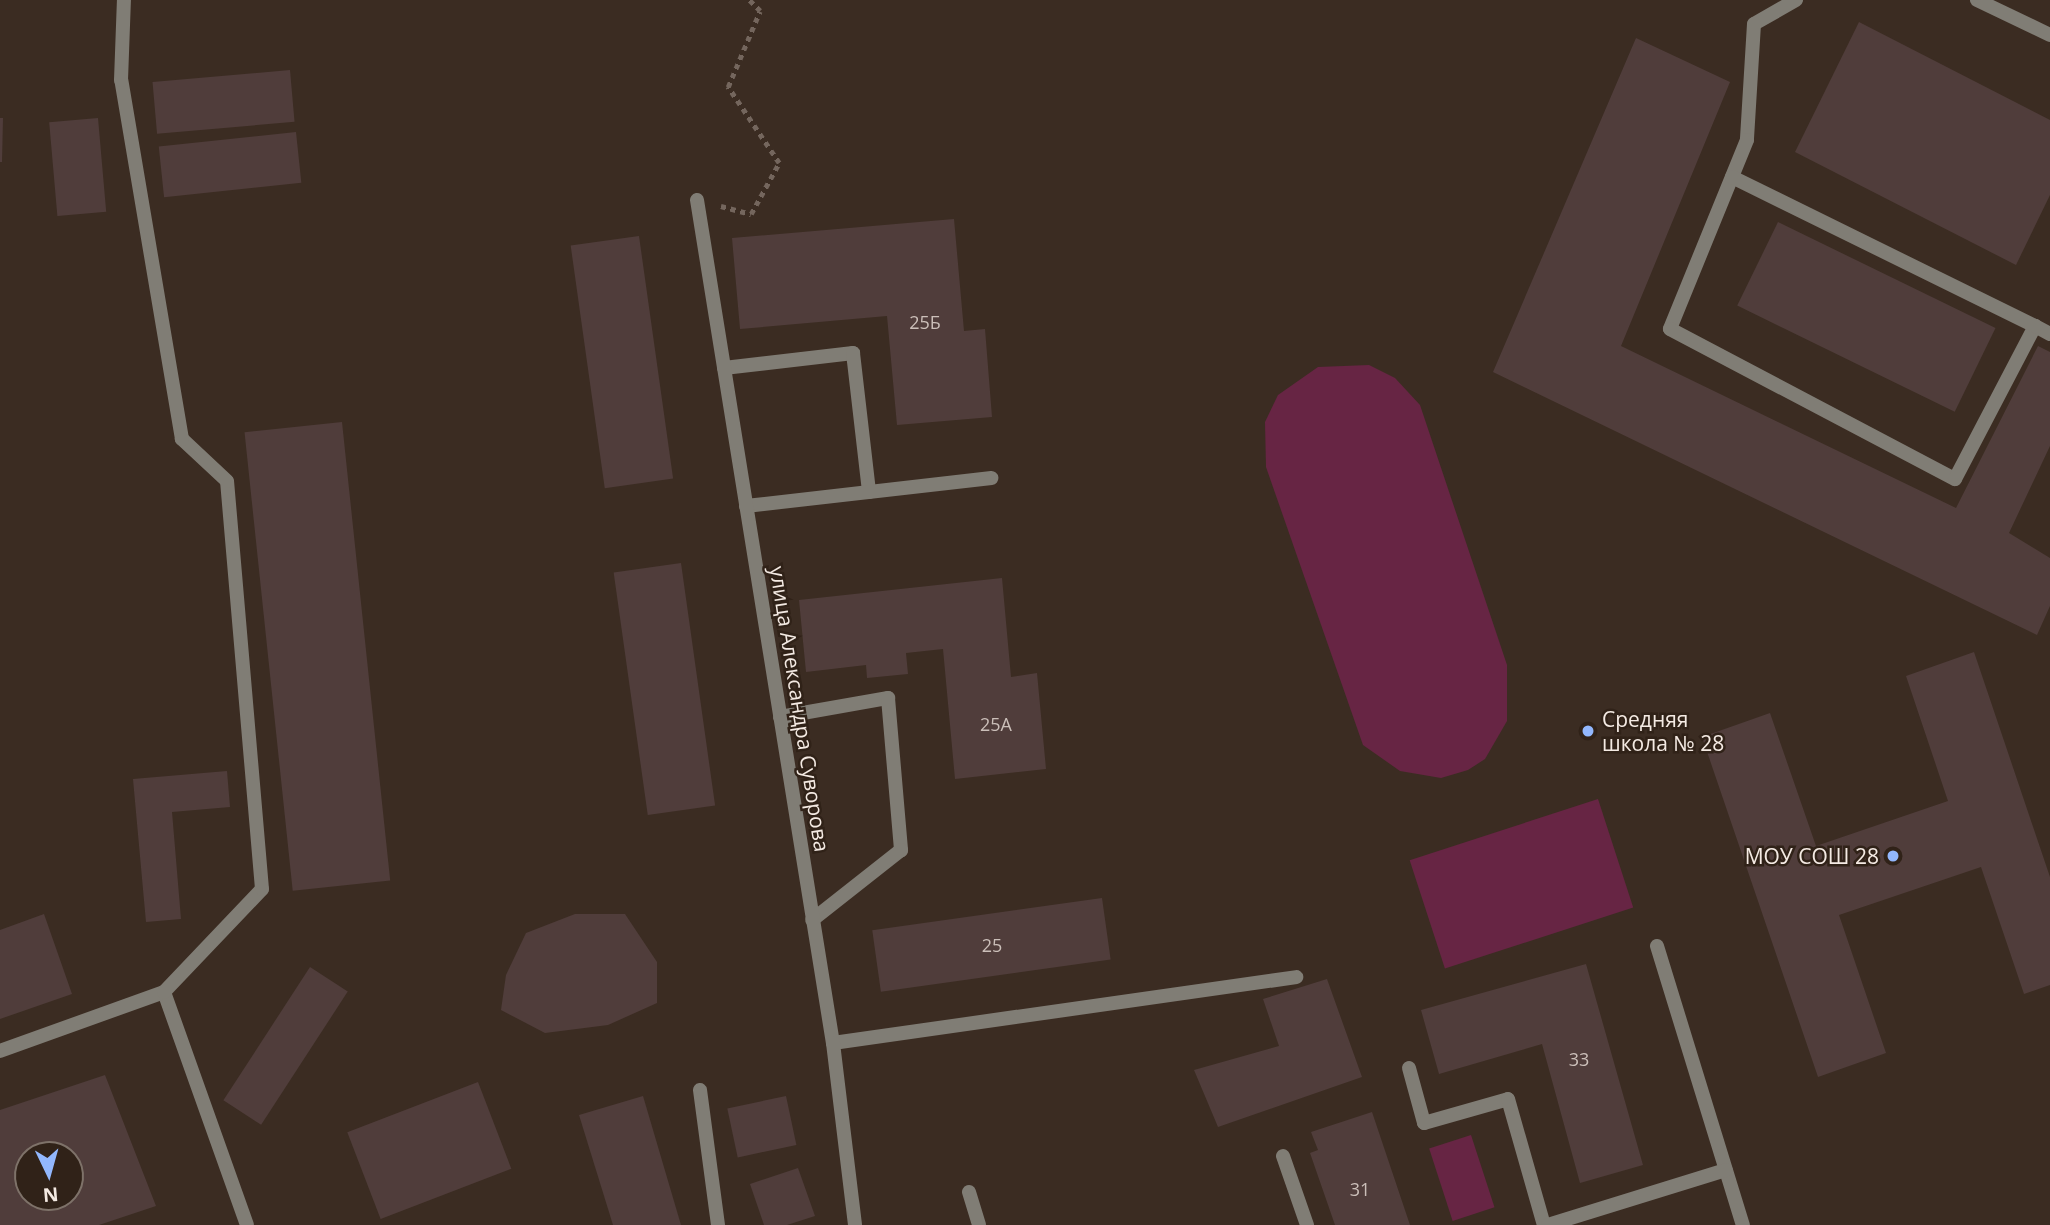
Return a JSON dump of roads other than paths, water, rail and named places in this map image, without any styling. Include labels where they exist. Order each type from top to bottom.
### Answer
[{"type":"street","points":[[0,1051],[163,992],[262,889],[227,481],[182,439],[121,80],[124,0]]},
{"type":"street","points":[[1796,0],[1754,23],[1747,140],[1670,329],[1955,479],[2035,326]]},
{"type":"street","points":[[1977,0],[2050,35]]},
{"type":"street","points":[[1732,177],[2050,334]]},
{"type":"street","name":"улица Александра Суворова","points":[[696,200],[833,1043],[855,1225]]},
{"type":"street","points":[[724,368],[853,352],[869,492]]},
{"type":"street","points":[[746,506],[991,478]]},
{"type":"street","points":[[780,717],[888,698],[901,850],[813,920]]},
{"type":"street","points":[[1657,946],[1743,1225]]},
{"type":"street","points":[[833,1043],[1296,977]]},
{"type":"street","points":[[163,992],[247,1225]]},
{"type":"street","points":[[1409,1068],[1424,1123],[1508,1099],[1546,1225],[1726,1170]]},
{"type":"street","points":[[700,1090],[718,1225]]},
{"type":"street","points":[[1283,1156],[1307,1225]]},
{"type":"street","points":[[968,1192],[979,1225]]},
{"type":"place","name":"Средняя школа № 28","points":[[1588,731]]},
{"type":"place","name":"МОУ СОШ 28","points":[[1893,856]]}]
